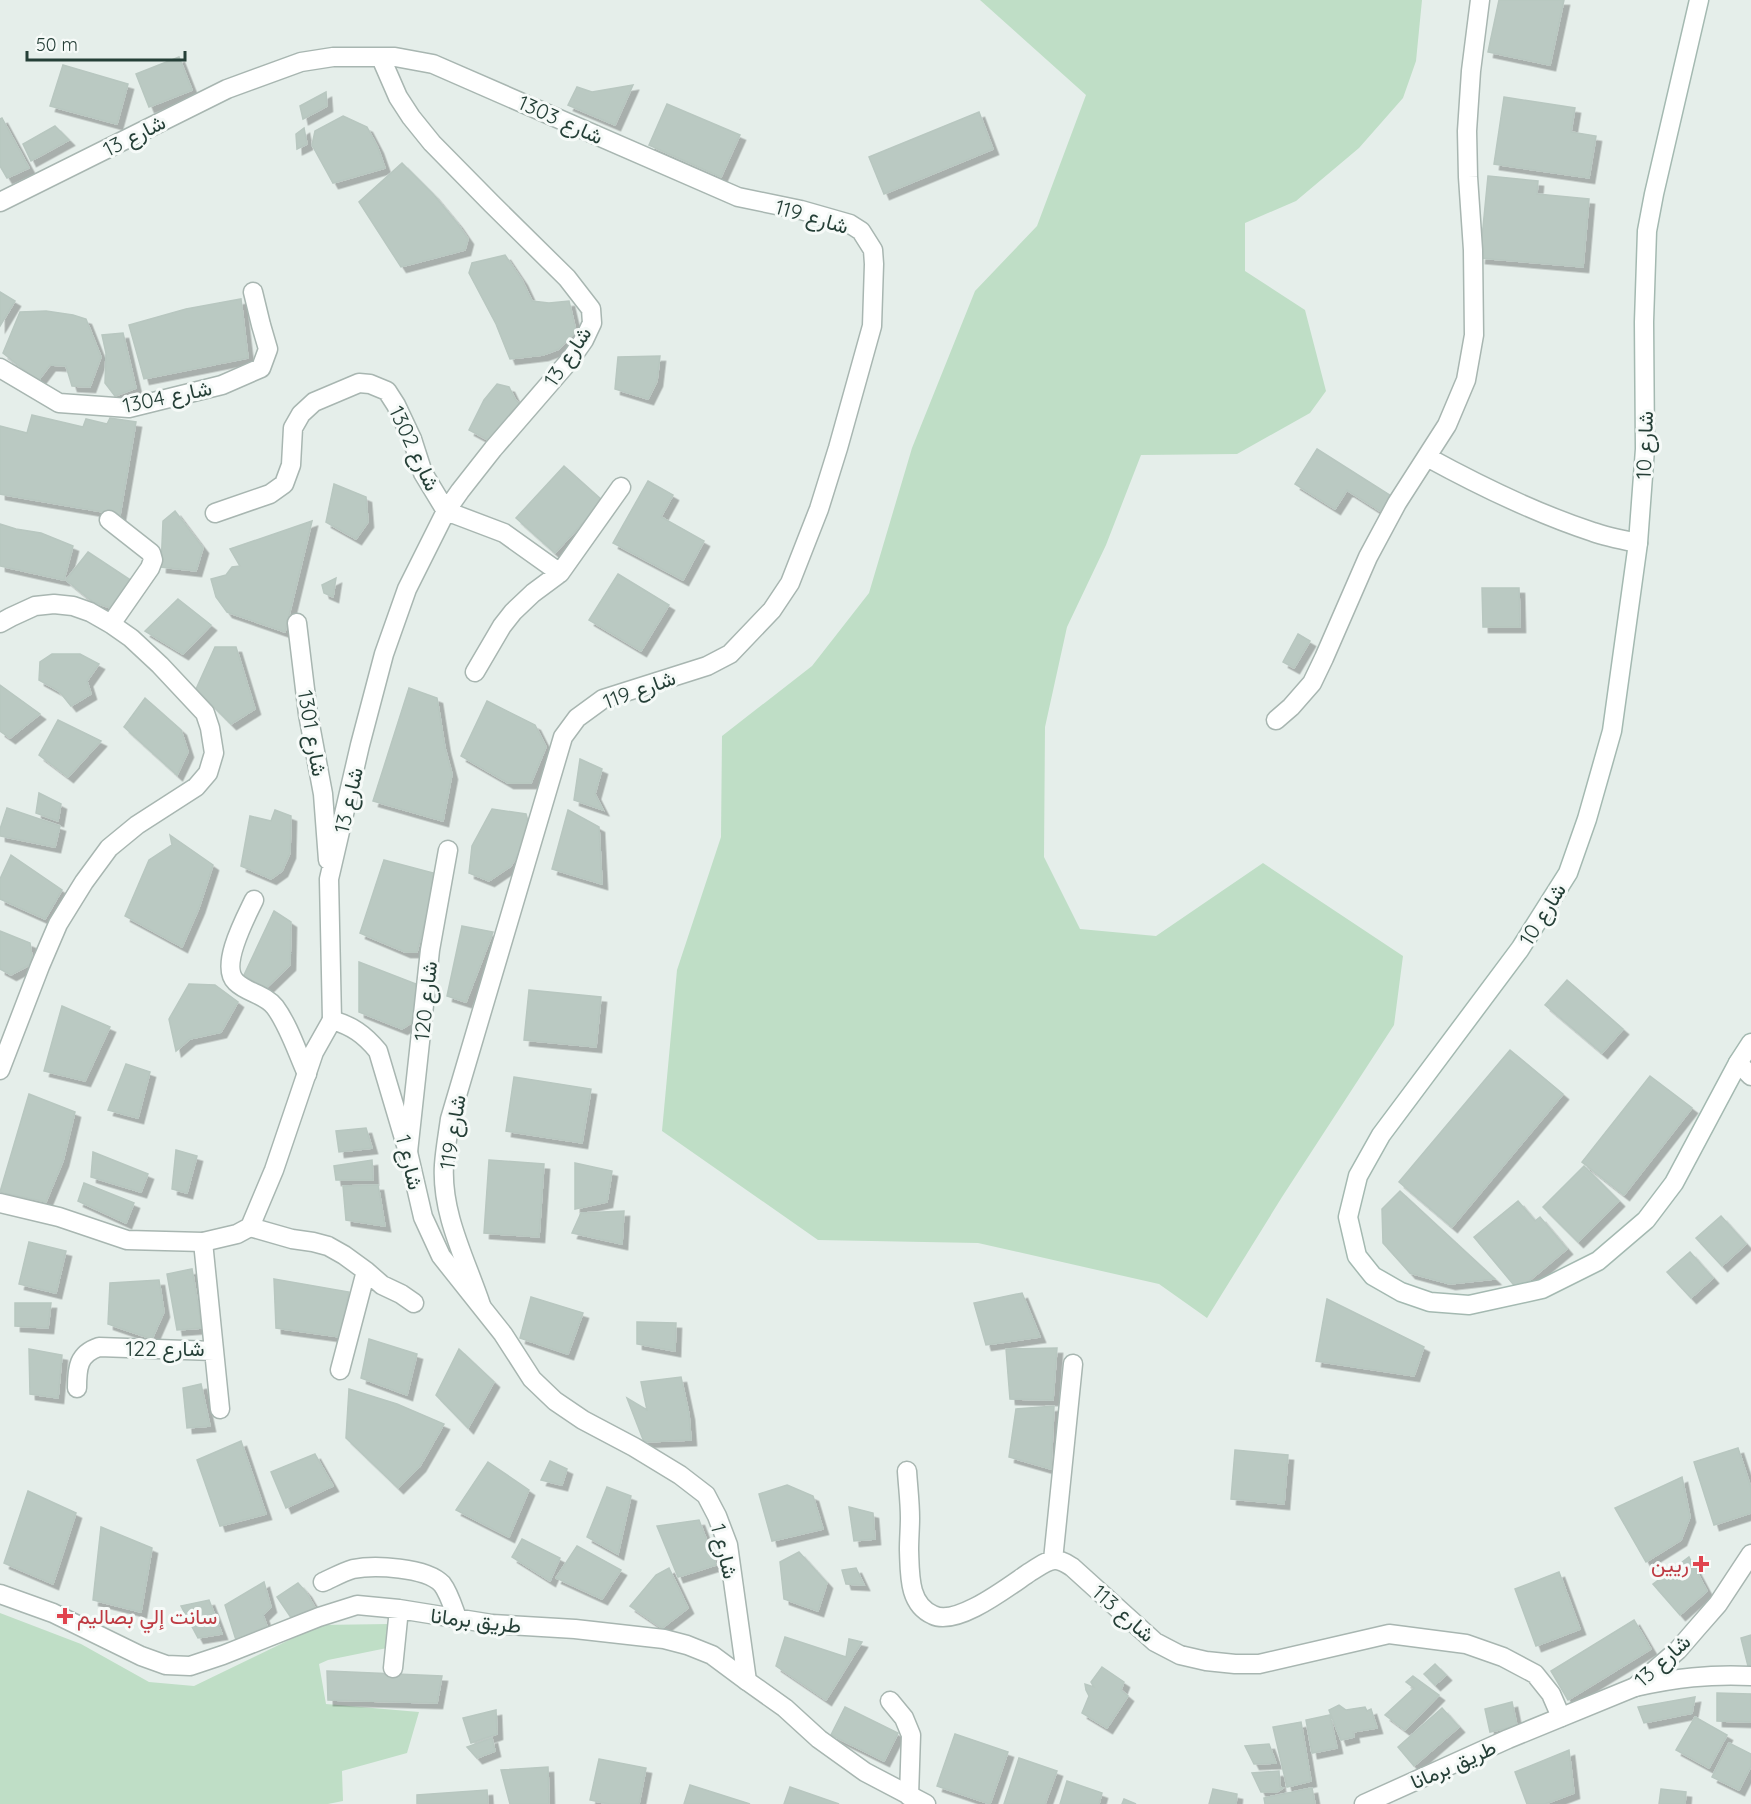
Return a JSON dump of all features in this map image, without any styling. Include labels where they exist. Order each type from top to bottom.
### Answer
[{"type":"street","points":[[1276,720],[1312,683],[1368,557],[1397,503],[1447,425],[1466,380],[1474,335],[1473,250],[1467,131],[1471,71],[1480,0]]},
{"type":"street","name":"شارع 10","points":[[1699,0],[1647,231],[1644,322],[1645,449],[1638,543],[1627,631],[1620,659],[1612,731],[1587,819],[1568,873],[1520,949],[1381,1135],[1358,1176],[1348,1217],[1358,1257],[1373,1276],[1401,1292],[1430,1302],[1469,1305],[1542,1289],[1598,1261],[1646,1220],[1674,1183],[1744,1070],[1751,1043]]},
{"type":"street","name":"شارع 13","points":[[0,202],[227,88],[301,62],[333,57],[381,58],[398,97],[432,143],[567,278],[591,309],[592,323],[584,340],[460,490],[446,511],[407,589],[384,654],[329,879],[332,1020]]},
{"type":"street","name":"شارع 1303","points":[[381,58],[395,57],[433,64],[738,197]]},
{"type":"street","name":"شارع 119","points":[[482,1310],[468,1266],[455,1236],[446,1198],[444,1166],[450,1119],[563,737],[577,718],[603,699],[707,666],[730,654],[772,610],[790,583],[819,509],[872,326],[873,250],[861,231],[850,224],[801,210],[738,197]]},
{"type":"street","name":"شارع 1304","points":[[0,368],[59,403],[87,406],[129,408],[222,385],[261,368],[268,349],[254,292]]},
{"type":"street","name":"شارع 1302","points":[[215,513],[270,494],[284,484],[291,465],[293,428],[301,414],[314,402],[359,382],[387,391],[403,418],[423,473],[446,511],[504,533],[560,573]]},
{"type":"street","points":[[1427,457],[1482,487],[1547,515],[1594,532],[1638,543]]},
{"type":"street","points":[[475,672],[502,626],[513,612],[533,593],[560,573],[621,487]]},
{"type":"street","points":[[109,520],[151,553],[153,560],[150,568],[111,624]]},
{"type":"street","points":[[0,623],[35,606],[54,604],[73,606],[90,612],[111,624],[160,665],[205,713],[214,753],[208,773],[196,787],[136,825],[109,848],[84,882],[58,924],[39,966],[0,1070]]},
{"type":"street","name":"شارع 1301","points":[[297,623],[308,714],[323,794],[329,879]]},
{"type":"street","name":"شارع 120","points":[[408,1152],[430,950],[448,850]]},
{"type":"street","points":[[254,900],[234,943],[232,977],[236,982],[274,1005],[307,1074]]},
{"type":"street","points":[[0,1203],[59,1217],[127,1240],[203,1242],[237,1234],[250,1227],[274,1170],[314,1052],[332,1020]]},
{"type":"street","name":"شارع 1","points":[[332,1020],[357,1030],[378,1051],[408,1152],[423,1217],[441,1256],[503,1334],[532,1379],[555,1401],[583,1420],[680,1475],[705,1496],[717,1516],[728,1545],[747,1681]]},
{"type":"street","points":[[250,1227],[328,1246],[366,1270],[382,1285],[414,1303]]},
{"type":"street","name":"شارع 122","points":[[77,1388],[80,1361],[88,1350],[99,1347],[214,1351],[203,1242]]},
{"type":"street","points":[[340,1370],[366,1270]]},
{"type":"street","points":[[214,1351],[220,1408]]},
{"type":"street","points":[[907,1471],[912,1592],[917,1603],[930,1614],[939,1618],[949,1618],[966,1613],[1038,1567],[1053,1560],[1073,1364]]},
{"type":"street","name":"شارع 13","points":[[1508,1739],[1635,1687],[1677,1650],[1718,1604],[1751,1554]]},
{"type":"street","name":"شارع 113","points":[[1053,1560],[1064,1562],[1072,1567],[1155,1642],[1179,1655],[1206,1661],[1259,1664],[1389,1634],[1466,1644],[1503,1657],[1535,1674],[1551,1694],[1561,1717]]},
{"type":"street","points":[[323,1582],[352,1569],[381,1567],[419,1572],[435,1578],[442,1585],[457,1618]]},
{"type":"street","name":"طريق برمانا","points":[[0,1594],[53,1613],[141,1656],[166,1665],[190,1666],[357,1605],[399,1609],[492,1624],[585,1630],[664,1639],[712,1655],[785,1708],[819,1739],[865,1772],[926,1804]]},
{"type":"street","points":[[393,1668],[399,1609]]},
{"type":"street","points":[[1635,1687],[1676,1678],[1751,1676]]},
{"type":"street","points":[[890,1701],[904,1718],[911,1735],[909,1796]]},
{"type":"street","name":"طريق برمانا","points":[[1364,1804],[1508,1739]]},
{"type":"green space","points":[[980,0],[1422,0],[1416,61],[1403,98],[1359,148],[1296,201],[1245,223],[1245,271],[1305,310],[1326,391],[1310,413],[1237,454],[1141,455],[1106,545],[1067,627],[1045,727],[1044,857],[1080,929],[1156,936],[1263,863],[1403,956],[1394,1025],[1282,1197],[1207,1318],[1159,1284],[978,1243],[818,1240],[662,1131],[677,970],[721,837],[722,736],[812,666],[869,593],[912,448],[975,291],[1037,226],[1086,95]]},
{"type":"green space","points":[[0,1613],[81,1644],[149,1682],[194,1686],[320,1625],[389,1624],[387,1648],[328,1660],[319,1664],[326,1704],[419,1712],[407,1753],[342,1771],[343,1801],[328,1804],[0,1804]]},
{"type":"building","points":[[1499,0],[1564,0],[1550,65],[1488,52]]},
{"type":"building","points":[[179,57],[192,90],[149,107],[136,74]]},
{"type":"building","points":[[63,65],[128,84],[117,124],[50,106]]},
{"type":"building","points":[[633,85],[615,125],[568,105],[577,87],[592,92]]},
{"type":"building","points":[[326,92],[327,106],[303,119],[300,106]]},
{"type":"building","points":[[1504,97],[1575,108],[1571,132],[1596,136],[1589,178],[1494,164]]},
{"type":"building","points":[[667,104],[740,135],[721,177],[649,145]]},
{"type":"building","points":[[979,112],[993,149],[884,194],[869,157]]},
{"type":"building","points":[[343,116],[367,127],[385,168],[333,183],[312,145],[315,131]]},
{"type":"building","points":[[2,118],[29,168],[7,178],[0,166],[0,119]]},
{"type":"building","points":[[55,126],[69,140],[31,161],[23,144]]},
{"type":"building","points":[[304,128],[307,144],[297,149],[296,134]]},
{"type":"building","points":[[402,163],[433,194],[457,223],[468,239],[465,250],[401,267],[359,202]]},
{"type":"building","points":[[1488,176],[1538,181],[1537,194],[1589,199],[1583,267],[1480,258]]},
{"type":"building","points":[[505,255],[522,280],[532,301],[549,303],[569,301],[576,331],[559,349],[543,355],[510,359],[496,324],[469,273],[472,263]]},
{"type":"building","points":[[0,292],[15,301],[0,326]]},
{"type":"building","points":[[241,299],[248,358],[144,379],[129,325],[186,309]]},
{"type":"building","points":[[46,311],[86,319],[101,357],[90,387],[72,386],[66,366],[50,365],[38,381],[3,353],[20,312]]},
{"type":"building","points":[[123,333],[136,388],[115,396],[105,383],[106,353],[102,335]]},
{"type":"building","points":[[660,356],[657,381],[648,399],[615,389],[618,357]]},
{"type":"building","points":[[497,384],[509,387],[523,408],[488,440],[469,430],[484,400]]},
{"type":"building","points":[[32,415],[83,427],[86,419],[107,424],[110,418],[136,422],[120,515],[0,494],[0,426],[27,433]]},
{"type":"building","points":[[1317,449],[1396,499],[1386,515],[1347,490],[1335,509],[1295,484]]},
{"type":"building","points":[[564,466],[603,501],[555,553],[516,518]]},
{"type":"building","points":[[648,481],[673,495],[661,517],[704,541],[683,580],[613,543]]},
{"type":"building","points":[[334,484],[366,497],[368,522],[356,539],[326,522]]},
{"type":"building","points":[[175,511],[203,548],[196,571],[161,567],[163,521]]},
{"type":"building","points":[[312,521],[285,632],[227,612],[216,597],[211,579],[226,575],[232,567],[240,566],[230,549]]},
{"type":"building","points":[[0,524],[41,533],[73,546],[64,580],[0,566]]},
{"type":"building","points":[[88,552],[135,583],[114,609],[93,602],[66,580]]},
{"type":"building","points":[[618,574],[669,605],[641,651],[589,620]]},
{"type":"building","points":[[336,578],[333,597],[324,593],[322,585]]},
{"type":"building","points":[[1482,588],[1519,588],[1520,627],[1483,627]]},
{"type":"building","points":[[178,599],[211,625],[183,654],[145,631]]},
{"type":"building","points":[[1298,634],[1310,641],[1294,668],[1283,662]]},
{"type":"building","points":[[215,647],[236,647],[255,709],[231,724],[196,689]]},
{"type":"building","points":[[52,654],[80,654],[99,664],[87,681],[91,694],[71,706],[59,691],[39,680],[40,662]]},
{"type":"building","points":[[0,685],[40,714],[10,738],[0,731]]},
{"type":"building","points":[[409,688],[437,698],[445,748],[452,774],[443,821],[373,801]]},
{"type":"building","points":[[145,698],[181,730],[188,752],[177,775],[124,727]]},
{"type":"building","points":[[487,701],[535,725],[546,747],[531,783],[508,783],[461,756]]},
{"type":"building","points":[[58,720],[101,741],[68,777],[39,755]]},
{"type":"building","points":[[580,759],[602,769],[595,794],[603,810],[574,800]]},
{"type":"building","points":[[39,793],[61,804],[58,821],[36,813]]},
{"type":"building","points":[[7,808],[60,826],[55,847],[0,836]]},
{"type":"building","points":[[492,809],[526,814],[531,833],[511,866],[489,881],[469,873],[472,846]]},
{"type":"building","points":[[275,810],[291,816],[290,853],[282,871],[271,879],[241,866],[250,816],[271,821]]},
{"type":"building","points":[[568,810],[599,827],[602,884],[552,869]]},
{"type":"building","points":[[170,835],[213,865],[199,908],[182,947],[125,916],[149,860],[172,845]]},
{"type":"building","points":[[11,855],[62,890],[45,919],[0,899],[0,879]]},
{"type":"building","points":[[384,860],[437,874],[417,952],[405,952],[360,933]]},
{"type":"building","points":[[274,911],[291,922],[290,965],[265,989],[244,975]]},
{"type":"building","points":[[462,926],[493,932],[466,1002],[447,996]]},
{"type":"building","points":[[0,931],[30,943],[33,963],[11,975],[0,969]]},
{"type":"building","points":[[359,962],[416,984],[417,1019],[402,1029],[359,1012]]},
{"type":"building","points":[[1567,980],[1623,1029],[1602,1053],[1545,1005]]},
{"type":"building","points":[[189,984],[215,985],[238,1002],[221,1032],[190,1039],[176,1051],[169,1019]]},
{"type":"building","points":[[529,990],[601,997],[596,1047],[524,1040]]},
{"type":"building","points":[[62,1006],[110,1027],[85,1081],[44,1071]]},
{"type":"building","points":[[1510,1050],[1563,1094],[1452,1227],[1399,1182]]},
{"type":"building","points":[[126,1064],[150,1072],[138,1118],[108,1110]]},
{"type":"building","points":[[1650,1076],[1692,1108],[1624,1195],[1582,1162]]},
{"type":"building","points":[[514,1077],[591,1089],[582,1143],[506,1131]]},
{"type":"building","points":[[29,1094],[75,1112],[63,1161],[46,1202],[0,1192]]},
{"type":"building","points":[[366,1128],[372,1148],[339,1152],[336,1131]]},
{"type":"building","points":[[176,1150],[197,1156],[187,1193],[172,1189]]},
{"type":"building","points":[[93,1152],[148,1174],[141,1192],[91,1177]]},
{"type":"building","points":[[372,1160],[373,1180],[336,1180],[334,1166]]},
{"type":"building","points":[[489,1160],[544,1164],[539,1237],[484,1233]]},
{"type":"building","points":[[575,1163],[612,1171],[607,1202],[575,1209]]},
{"type":"building","points":[[1584,1166],[1619,1201],[1578,1242],[1543,1207]]},
{"type":"building","points":[[84,1183],[134,1203],[126,1223],[78,1201]]},
{"type":"building","points":[[378,1185],[385,1226],[346,1220],[343,1186]]},
{"type":"building","points":[[1400,1191],[1495,1279],[1450,1284],[1410,1273],[1383,1243],[1382,1209]]},
{"type":"building","points":[[1518,1201],[1535,1221],[1540,1217],[1567,1249],[1518,1290],[1474,1237]]},
{"type":"building","points":[[624,1211],[622,1244],[572,1233],[581,1213]]},
{"type":"building","points":[[1721,1216],[1746,1244],[1722,1266],[1696,1238]]},
{"type":"building","points":[[29,1242],[66,1251],[56,1293],[19,1284]]},
{"type":"building","points":[[1690,1252],[1713,1278],[1691,1298],[1667,1272]]},
{"type":"building","points":[[192,1269],[202,1328],[177,1330],[167,1274]]},
{"type":"building","points":[[274,1279],[349,1292],[340,1337],[276,1328]]},
{"type":"building","points":[[159,1280],[164,1312],[152,1339],[108,1324],[110,1283]]},
{"type":"building","points":[[1022,1293],[1040,1337],[986,1345],[974,1303]]},
{"type":"building","points":[[531,1297],[583,1313],[568,1354],[520,1338]]},
{"type":"building","points":[[1327,1299],[1424,1347],[1414,1376],[1316,1361]]},
{"type":"building","points":[[15,1303],[51,1303],[48,1328],[15,1326]]},
{"type":"building","points":[[637,1322],[676,1323],[675,1351],[637,1344]]},
{"type":"building","points":[[369,1339],[417,1354],[407,1395],[361,1378]]},
{"type":"building","points":[[1057,1348],[1053,1400],[1010,1399],[1006,1349]]},
{"type":"building","points":[[29,1349],[62,1355],[58,1398],[30,1394]]},
{"type":"building","points":[[459,1349],[494,1382],[468,1428],[436,1395]]},
{"type":"building","points":[[681,1377],[689,1414],[691,1440],[644,1442],[627,1398],[647,1410],[641,1382]]},
{"type":"building","points":[[201,1384],[210,1426],[187,1428],[183,1388]]},
{"type":"building","points":[[349,1389],[397,1404],[444,1424],[420,1466],[398,1488],[346,1438]]},
{"type":"building","points":[[1054,1406],[1051,1469],[1009,1457],[1016,1409]]},
{"type":"building","points":[[241,1441],[266,1514],[220,1526],[197,1460]]},
{"type":"building","points":[[1738,1448],[1751,1488],[1751,1513],[1714,1525],[1694,1462]]},
{"type":"building","points":[[1235,1450],[1288,1455],[1284,1504],[1231,1499]]},
{"type":"building","points":[[315,1454],[333,1486],[286,1508],[271,1472]]},
{"type":"building","points":[[550,1461],[567,1469],[562,1485],[541,1480]]},
{"type":"building","points":[[488,1462],[529,1490],[509,1537],[456,1510]]},
{"type":"building","points":[[1682,1477],[1690,1517],[1681,1540],[1646,1562],[1615,1508]]},
{"type":"building","points":[[787,1485],[813,1496],[823,1529],[772,1541],[759,1494]]},
{"type":"building","points":[[607,1487],[631,1496],[618,1554],[587,1537]]},
{"type":"building","points":[[28,1491],[76,1513],[53,1584],[4,1563]]},
{"type":"building","points":[[849,1507],[873,1513],[875,1539],[854,1541]]},
{"type":"building","points":[[699,1520],[716,1565],[678,1577],[657,1526]]},
{"type":"building","points":[[101,1527],[152,1548],[141,1612],[93,1600]]},
{"type":"building","points":[[522,1539],[560,1558],[550,1581],[512,1557]]},
{"type":"building","points":[[577,1546],[621,1570],[602,1599],[556,1578]]},
{"type":"building","points":[[799,1552],[827,1583],[818,1611],[784,1599],[780,1562]]},
{"type":"building","points":[[1689,1557],[1707,1591],[1680,1615],[1653,1584]]},
{"type":"building","points":[[669,1568],[688,1608],[662,1628],[630,1606],[656,1575]]},
{"type":"building","points":[[856,1568],[864,1585],[846,1584],[842,1570]]},
{"type":"building","points":[[1559,1572],[1580,1629],[1536,1646],[1515,1589]]},
{"type":"building","points":[[264,1582],[271,1607],[263,1615],[267,1626],[236,1640],[225,1605]]},
{"type":"building","points":[[298,1583],[317,1611],[292,1619],[277,1597]]},
{"type":"building","points":[[209,1600],[222,1634],[198,1638],[181,1606]]},
{"type":"building","points":[[1634,1620],[1651,1649],[1568,1700],[1551,1671]]},
{"type":"building","points":[[1751,1635],[1751,1665],[1748,1666],[1741,1638]]},
{"type":"building","points":[[785,1637],[846,1657],[849,1639],[862,1642],[826,1700],[776,1666]]},
{"type":"building","points":[[1435,1664],[1446,1675],[1435,1685],[1424,1674]]},
{"type":"building","points":[[1102,1667],[1124,1682],[1121,1690],[1128,1696],[1107,1728],[1082,1713],[1089,1696],[1085,1684],[1094,1687],[1091,1682]]},
{"type":"building","points":[[327,1671],[442,1676],[437,1703],[328,1700]]},
{"type":"building","points":[[1413,1676],[1439,1695],[1405,1730],[1385,1715],[1414,1688],[1406,1682]]},
{"type":"building","points":[[1717,1693],[1751,1694],[1751,1722],[1717,1721]]},
{"type":"building","points":[[1695,1697],[1692,1713],[1644,1723],[1638,1707]]},
{"type":"building","points":[[1512,1702],[1517,1726],[1490,1732],[1485,1709]]},
{"type":"building","points":[[1339,1705],[1346,1710],[1365,1707],[1367,1711],[1371,1709],[1377,1728],[1353,1732],[1354,1737],[1341,1740],[1329,1710]]},
{"type":"building","points":[[845,1707],[898,1733],[884,1761],[831,1735]]},
{"type":"building","points":[[1442,1708],[1459,1727],[1414,1766],[1398,1747]]},
{"type":"building","points":[[496,1710],[497,1734],[471,1743],[463,1718]]},
{"type":"building","points":[[1330,1715],[1337,1748],[1312,1753],[1306,1720]]},
{"type":"building","points":[[1695,1717],[1727,1735],[1709,1768],[1676,1750]]},
{"type":"building","points":[[1301,1722],[1311,1781],[1287,1787],[1273,1727]]},
{"type":"building","points":[[955,1734],[1008,1752],[990,1804],[937,1786]]},
{"type":"building","points":[[492,1738],[495,1751],[477,1758],[467,1747]]},
{"type":"building","points":[[1729,1743],[1751,1754],[1751,1766],[1739,1790],[1712,1777]]},
{"type":"building","points":[[1269,1744],[1276,1763],[1254,1764],[1245,1746]]},
{"type":"building","points":[[1569,1750],[1574,1793],[1545,1804],[1527,1804],[1515,1772]]},
{"type":"building","points":[[1019,1758],[1057,1771],[1045,1804],[1004,1804]]},
{"type":"building","points":[[599,1759],[646,1768],[639,1804],[609,1804],[590,1800]]},
{"type":"building","points":[[548,1767],[549,1804],[510,1804],[501,1770]]},
{"type":"building","points":[[1279,1771],[1280,1787],[1283,1788],[1277,1792],[1261,1792],[1252,1773]]},
{"type":"building","points":[[1067,1781],[1102,1793],[1099,1804],[1060,1804]]},
{"type":"building","points":[[690,1785],[750,1804],[684,1804]]},
{"type":"building","points":[[790,1787],[839,1804],[784,1804]]},
{"type":"building","points":[[1312,1788],[1315,1804],[1265,1804],[1264,1798]]},
{"type":"building","points":[[1213,1789],[1237,1794],[1236,1804],[1209,1804]]},
{"type":"building","points":[[1661,1789],[1686,1792],[1685,1804],[1659,1804]]},
{"type":"building","points":[[487,1790],[488,1804],[417,1804],[417,1795]]},
{"type":"building","points":[[1124,1799],[1136,1804],[1122,1804]]},
{"type":"place","name":"ريين","points":[[1701,1564]]},
{"type":"place","name":"سانت إلي بصاليم","points":[[65,1616]]}]
